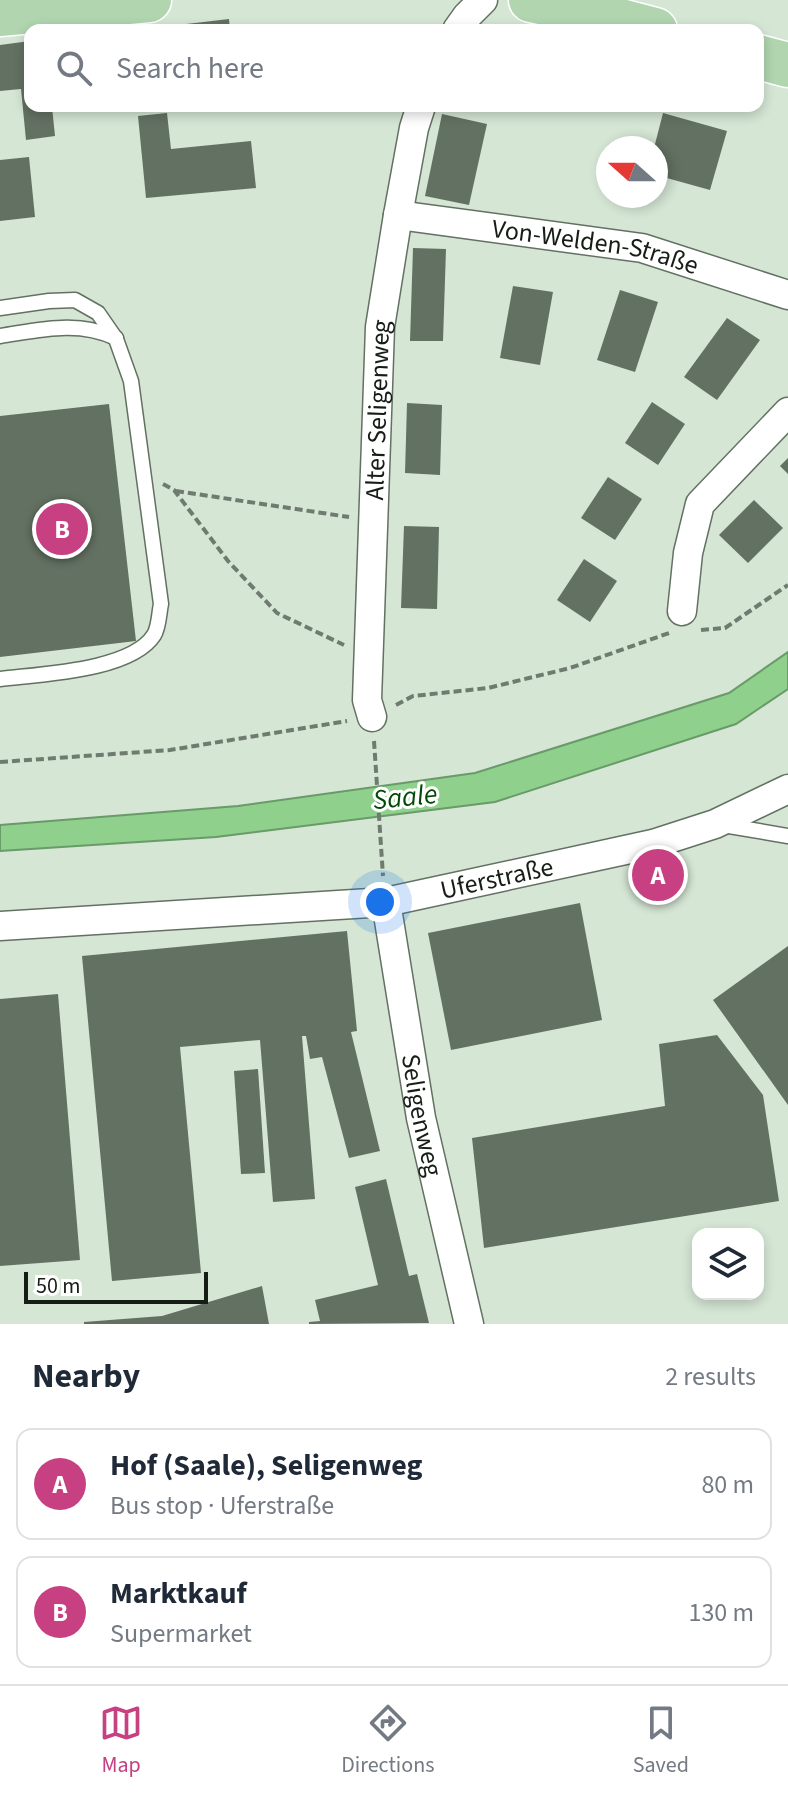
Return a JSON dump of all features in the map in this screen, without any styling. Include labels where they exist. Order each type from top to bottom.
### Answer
[{"type":"main road","points":[[16,9],[149,0]]},
{"type":"main road","points":[[531,0],[632,24]]},
{"type":"main road","points":[[764,59],[788,65]]},
{"type":"street","points":[[461,24],[483,0]]},
{"type":"street","name":"Alter Seligenweg","points":[[373,725],[367,700],[380,327],[419,112]]},
{"type":"street","name":"Von-Welden-Straße","points":[[398,215],[642,248],[788,295]]},
{"type":"street","points":[[683,624],[688,553],[700,504],[788,412]]},
{"type":"street","name":"Uferstraße","points":[[0,926],[384,889],[653,844],[715,824],[788,789]]},
{"type":"street","name":"Seligenweg","points":[[384,889],[421,1118],[469,1324]]},
{"type":"lane","points":[[0,308],[75,300],[98,313],[116,339],[131,381],[161,604],[156,633],[140,650],[105,665],[0,679]]},
{"type":"lane","points":[[0,336],[58,327],[87,328],[116,339]]},
{"type":"lane","points":[[715,824],[788,836]]},
{"type":"path","points":[[144,473],[174,490],[373,521]]},
{"type":"path","points":[[174,490],[228,561],[277,613],[368,657]]},
{"type":"path","points":[[0,762],[170,750],[373,725],[413,696],[488,688],[570,668],[683,624],[725,628],[788,585]]},
{"type":"path","points":[[373,725],[384,889]]},
{"type":"water","name":"Saale","points":[[788,652],[788,689],[736,724],[495,802],[216,837],[0,851],[0,825],[238,806],[475,773],[729,693]]},
{"type":"building","points":[[229,19],[229,24],[186,24]]},
{"type":"building","points":[[24,42],[24,112],[53,112],[55,136],[26,140],[21,89],[0,91],[0,45]]},
{"type":"building","points":[[167,113],[171,149],[251,141],[256,188],[146,198],[138,116]]},
{"type":"building","points":[[663,113],[727,131],[710,190],[668,178],[668,136],[657,136]]},
{"type":"building","points":[[442,114],[487,124],[469,205],[425,196]]},
{"type":"building","points":[[29,157],[35,217],[0,221],[0,160]]},
{"type":"building","points":[[413,248],[446,249],[443,341],[410,341]]},
{"type":"building","points":[[513,286],[553,292],[540,365],[500,358]]},
{"type":"building","points":[[620,290],[658,302],[635,372],[597,360]]},
{"type":"building","points":[[727,318],[760,340],[717,400],[684,377]]},
{"type":"building","points":[[652,402],[685,424],[658,465],[625,443]]},
{"type":"building","points":[[407,403],[442,405],[440,475],[405,473]]},
{"type":"building","points":[[109,404],[136,641],[0,657],[0,416]]},
{"type":"building","points":[[788,458],[788,474],[780,466]]},
{"type":"building","points":[[608,477],[642,499],[615,540],[581,518]]},
{"type":"building","points":[[754,500],[783,528],[748,563],[719,535]]},
{"type":"building","points":[[404,526],[439,527],[437,609],[401,608]]},
{"type":"building","points":[[584,559],[617,581],[590,622],[557,600]]},
{"type":"building","points":[[580,903],[602,1020],[451,1050],[428,933]]},
{"type":"building","points":[[347,931],[357,1031],[351,1032],[380,1151],[349,1158],[322,1057],[310,1059],[306,1036],[302,1036],[315,1199],[273,1202],[260,1040],[180,1047],[201,1273],[112,1281],[82,956]]},
{"type":"building","points":[[788,946],[788,1105],[713,1000]]},
{"type":"building","points":[[58,994],[80,1260],[0,1266],[0,999]]},
{"type":"building","points":[[717,1035],[763,1095],[779,1201],[484,1248],[472,1138],[665,1106],[659,1044]]},
{"type":"building","points":[[258,1069],[265,1173],[241,1174],[234,1071]]},
{"type":"building","points":[[386,1179],[409,1276],[417,1274],[429,1323],[309,1324],[320,1321],[315,1300],[378,1285],[355,1187]]},
{"type":"building","points":[[262,1286],[269,1324],[84,1324],[162,1316]]},
{"type":"place","name":"Marktkauf","points":[[62,529]]},
{"type":"place","name":"Hof (Saale), Seligenweg","points":[[658,875]]}]
